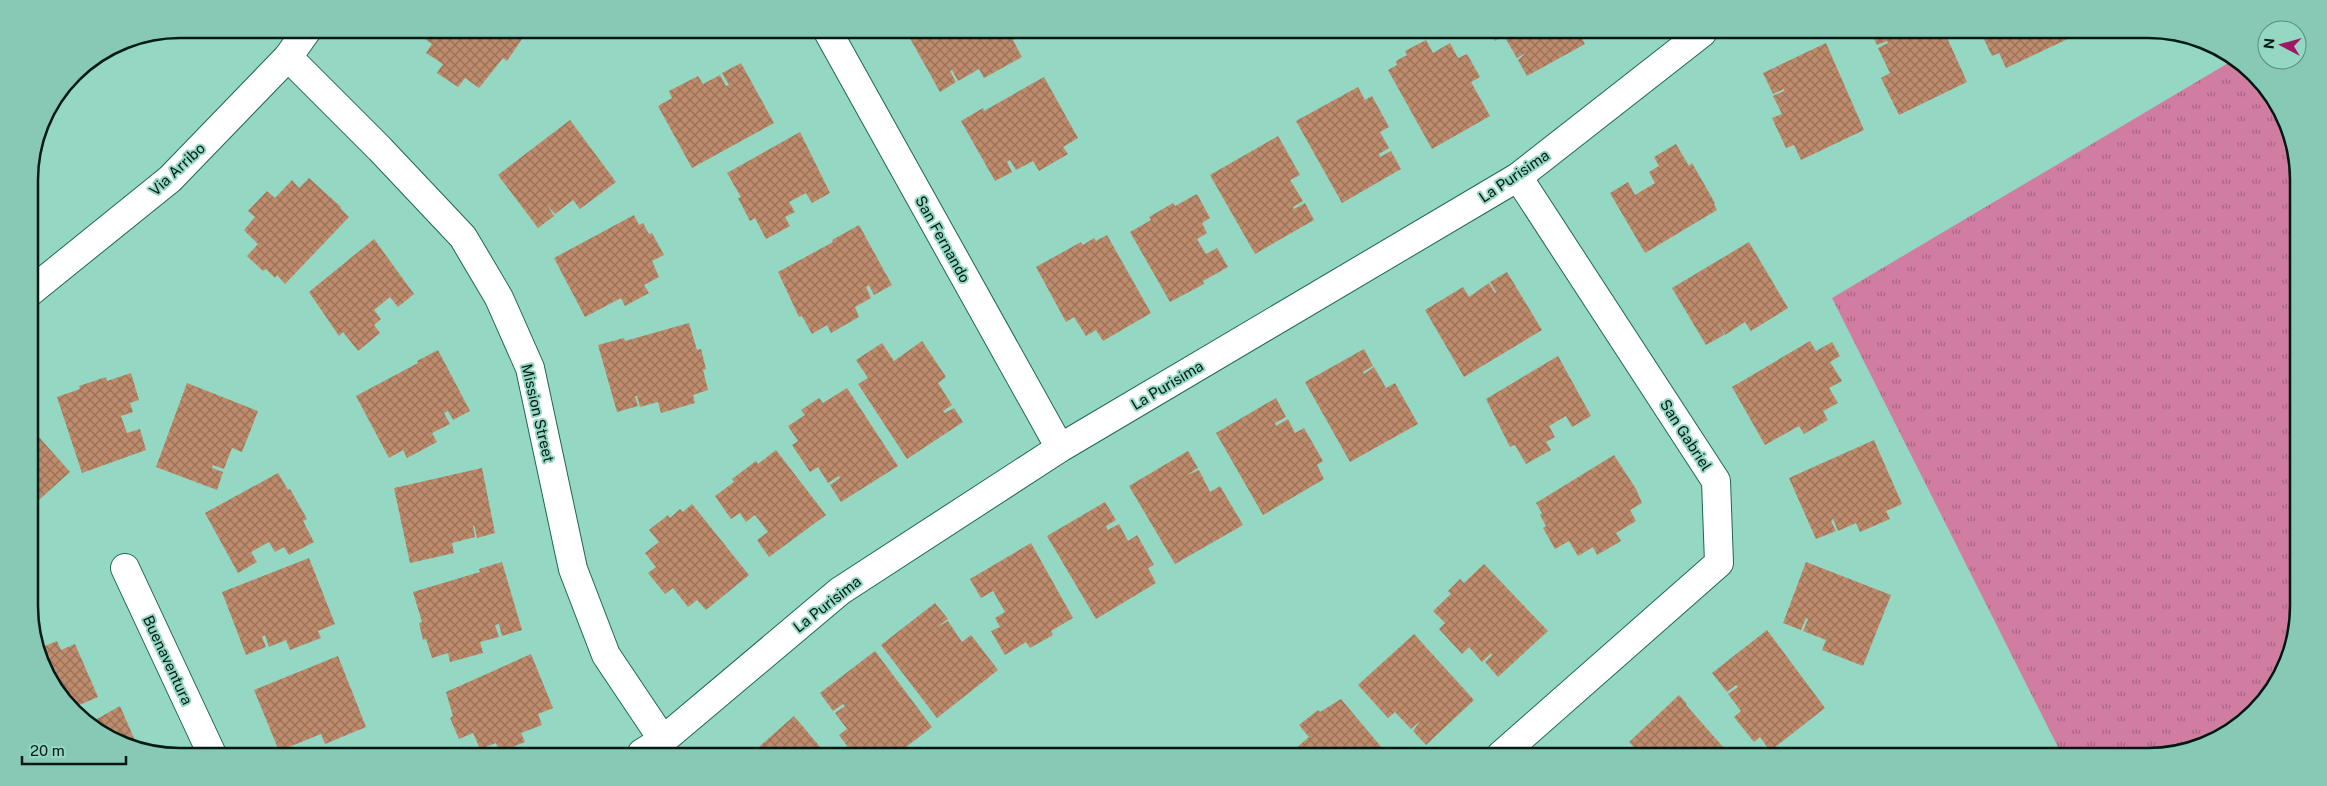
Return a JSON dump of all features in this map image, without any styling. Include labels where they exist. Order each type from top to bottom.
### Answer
[{"type":"street","name":"Via Arribo","points":[[38,286],[170,179],[288,58],[302,38]]},
{"type":"street","name":"San Fernando","points":[[831,38],[1060,448]]},
{"type":"street","name":"La Purisima","points":[[653,747],[840,591],[1060,448],[1518,177],[1696,38]]},
{"type":"street","name":"Mission Street","points":[[288,58],[380,149],[463,237],[499,298],[530,368],[577,577],[606,655],[653,747]]},
{"type":"street","name":"San Gabriel","points":[[1509,748],[1719,563],[1716,481],[1518,177]]},
{"type":"street","name":"Buenaventura","points":[[125,568],[208,748]]},
{"type":"green space","points":[[2228,63],[2248,79],[2260,93],[2279,125],[2287,152],[2290,180],[2290,606],[2285,643],[2279,661],[2266,685],[2248,707],[2226,725],[2210,734],[2175,746],[2157,748],[2058,748],[1832,298]]},
{"type":"building","points":[[424,38],[522,39],[507,61],[503,58],[479,88],[465,78],[458,87],[437,73],[443,64],[426,53],[432,44]]},
{"type":"building","points":[[910,38],[1018,38],[1013,40],[1022,57],[984,78],[979,69],[958,81],[952,70],[950,71],[956,82],[940,92]]},
{"type":"building","points":[[1505,38],[1582,38],[1585,44],[1527,76],[1518,60],[1526,53],[1517,58]]},
{"type":"building","points":[[1874,38],[1947,38],[1967,82],[1899,115],[1881,78],[1890,73],[1878,48],[1888,43],[1887,41],[1877,45]]},
{"type":"building","points":[[1983,38],[2070,38],[2006,68],[1999,53],[1992,56]]},
{"type":"building","points":[[1426,40],[1433,53],[1450,43],[1458,58],[1467,54],[1480,77],[1471,82],[1490,116],[1432,149],[1388,70],[1397,65],[1396,61],[1407,55],[1405,51]]},
{"type":"building","points":[[1826,43],[1864,130],[1801,160],[1794,145],[1786,148],[1772,118],[1782,114],[1773,96],[1784,91],[1784,89],[1773,94],[1763,73]]},
{"type":"building","points":[[741,63],[774,123],[692,168],[658,106],[672,98],[669,91],[698,76],[703,84],[720,75],[726,86],[729,85],[722,73]]},
{"type":"building","points":[[1044,77],[1078,138],[1063,147],[1068,154],[1039,171],[1033,161],[1016,170],[1010,160],[1007,162],[1012,172],[995,181],[961,121],[983,108],[984,111]]},
{"type":"building","points":[[1358,87],[1365,100],[1372,96],[1389,127],[1380,132],[1389,148],[1379,154],[1380,157],[1391,151],[1401,169],[1342,203],[1296,121]]},
{"type":"building","points":[[570,120],[616,182],[580,209],[573,200],[555,214],[547,205],[554,216],[538,228],[498,175]]},
{"type":"building","points":[[800,132],[830,193],[812,203],[806,193],[789,202],[795,212],[785,217],[790,226],[766,239],[755,218],[750,221],[738,198],[741,197],[727,173]]},
{"type":"building","points":[[1278,136],[1300,175],[1290,180],[1303,201],[1293,207],[1294,209],[1305,203],[1314,220],[1255,254],[1210,175]]},
{"type":"building","points":[[1676,144],[1689,166],[1692,163],[1715,203],[1717,210],[1645,253],[1610,193],[1628,182],[1635,195],[1655,183],[1649,172],[1659,166],[1654,157]]},
{"type":"building","points":[[309,178],[341,207],[349,217],[285,284],[277,275],[275,278],[266,269],[263,271],[247,256],[258,244],[244,230],[255,217],[248,211],[267,191],[275,198],[292,180],[299,188]]},
{"type":"building","points":[[1197,194],[1210,218],[1202,223],[1207,233],[1197,239],[1206,254],[1217,248],[1228,267],[1203,281],[1204,284],[1170,302],[1130,232],[1151,220],[1149,217],[1173,203],[1175,206]]},
{"type":"building","points":[[634,215],[639,225],[643,223],[649,234],[652,233],[664,255],[652,261],[659,277],[644,285],[649,293],[625,306],[621,298],[585,317],[554,258]]},
{"type":"building","points":[[859,225],[892,285],[874,295],[869,285],[866,287],[871,298],[855,307],[859,317],[831,333],[827,325],[812,334],[802,316],[799,317],[778,272],[833,242],[832,240]]},
{"type":"building","points":[[1107,235],[1151,313],[1103,341],[1096,330],[1086,336],[1074,317],[1066,322],[1036,267],[1081,242],[1083,245],[1094,238],[1096,241]]},
{"type":"building","points":[[374,239],[414,294],[398,307],[390,297],[374,310],[381,319],[374,325],[380,333],[358,351],[343,332],[339,336],[309,292]]},
{"type":"building","points":[[1749,242],[1788,308],[1751,331],[1745,322],[1725,335],[1718,324],[1724,335],[1706,345],[1672,288]]},
{"type":"building","points":[[1507,272],[1542,330],[1464,377],[1425,310],[1463,287],[1469,297],[1489,283],[1495,293],[1490,282]]},
{"type":"building","points":[[689,323],[697,350],[701,349],[706,369],[703,370],[708,390],[693,395],[695,403],[661,413],[658,402],[640,407],[637,396],[635,396],[638,406],[617,412],[598,345],[624,338],[625,341]]},
{"type":"building","points":[[922,341],[946,377],[938,383],[952,405],[943,411],[945,413],[954,408],[963,422],[907,459],[858,384],[868,378],[856,360],[882,343],[894,361]]},
{"type":"building","points":[[1810,341],[1816,351],[1832,342],[1840,356],[1830,362],[1842,381],[1829,388],[1838,403],[1823,411],[1828,420],[1804,434],[1799,426],[1765,445],[1732,387]]},
{"type":"building","points":[[1364,349],[1373,366],[1363,372],[1364,374],[1374,367],[1386,388],[1395,383],[1418,424],[1350,462],[1305,382]]},
{"type":"building","points":[[438,350],[470,411],[453,420],[448,411],[444,413],[450,424],[432,433],[437,442],[407,458],[403,450],[389,458],[356,396],[418,363],[417,361]]},
{"type":"building","points":[[1558,356],[1591,416],[1572,427],[1566,416],[1549,426],[1555,437],[1546,442],[1551,450],[1526,464],[1515,445],[1510,447],[1486,399]]},
{"type":"building","points":[[131,373],[139,400],[130,403],[133,412],[121,416],[127,433],[140,429],[146,450],[82,473],[57,397],[80,389],[79,386],[106,377],[107,381]]},
{"type":"building","points":[[187,383],[258,411],[242,452],[232,448],[224,469],[213,465],[212,468],[223,472],[217,490],[156,467]]},
{"type":"building","points":[[847,388],[898,466],[841,502],[830,485],[840,478],[839,476],[828,483],[818,467],[810,472],[792,445],[798,441],[788,426],[805,415],[801,410],[819,398],[823,403]]},
{"type":"building","points":[[1276,398],[1286,417],[1275,423],[1276,426],[1288,419],[1295,433],[1304,428],[1323,461],[1317,465],[1324,479],[1263,515],[1216,433]]},
{"type":"building","points":[[37,435],[70,472],[37,501]]},
{"type":"building","points":[[1874,440],[1902,504],[1886,511],[1890,519],[1860,532],[1856,523],[1838,531],[1833,519],[1831,521],[1836,531],[1816,539],[1789,478]]},
{"type":"building","points":[[776,450],[826,515],[769,557],[757,540],[768,532],[755,515],[746,522],[740,513],[731,519],[715,496],[734,482],[732,479],[756,461],[758,464]]},
{"type":"building","points":[[1188,451],[1198,468],[1187,475],[1199,470],[1210,492],[1220,486],[1243,525],[1175,564],[1129,486]]},
{"type":"building","points":[[1614,455],[1636,489],[1642,503],[1630,510],[1636,521],[1616,533],[1621,541],[1597,555],[1593,547],[1578,556],[1569,541],[1555,549],[1543,528],[1546,526],[1540,515],[1542,513],[1536,503]]},
{"type":"building","points":[[482,468],[495,533],[477,538],[474,525],[475,537],[452,543],[454,553],[410,563],[394,488]]},
{"type":"building","points":[[278,473],[288,490],[290,489],[307,519],[303,521],[314,542],[289,555],[284,547],[275,552],[269,542],[251,552],[257,562],[238,573],[205,513]]},
{"type":"building","points":[[1105,502],[1116,520],[1106,526],[1108,530],[1119,524],[1128,541],[1137,535],[1154,565],[1148,568],[1156,583],[1096,619],[1047,536]]},
{"type":"building","points":[[692,504],[749,575],[706,610],[697,600],[688,607],[673,588],[665,594],[648,573],[656,567],[645,553],[659,542],[649,530],[668,515],[670,518],[680,509],[683,512]]},
{"type":"building","points":[[1031,543],[1073,618],[1051,631],[1053,635],[1030,648],[1026,642],[1005,655],[991,631],[1000,627],[995,618],[1005,612],[993,591],[981,598],[970,579]]},
{"type":"building","points":[[309,558],[335,624],[318,631],[321,638],[290,650],[286,640],[269,647],[265,635],[262,637],[266,647],[246,655],[222,592]]},
{"type":"building","points":[[502,562],[522,630],[502,636],[499,624],[495,625],[499,637],[480,642],[483,653],[450,662],[448,653],[432,658],[426,639],[423,640],[419,623],[422,622],[413,592],[480,572],[479,569]]},
{"type":"building","points":[[1806,562],[1891,595],[1863,666],[1822,650],[1826,640],[1803,631],[1808,619],[1806,618],[1801,630],[1783,623]]},
{"type":"building","points":[[1484,564],[1548,631],[1498,677],[1485,662],[1492,655],[1491,653],[1482,662],[1469,647],[1462,654],[1439,629],[1445,623],[1433,611],[1451,594],[1448,591],[1460,579],[1464,583]]},
{"type":"building","points":[[935,603],[948,619],[937,627],[948,621],[962,642],[971,635],[998,670],[937,718],[881,645]]},
{"type":"building","points":[[1767,630],[1825,708],[1774,748],[1768,748],[1760,737],[1754,742],[1734,717],[1741,711],[1728,694],[1738,687],[1736,685],[1727,692],[1712,673]]},
{"type":"building","points":[[1414,634],[1474,700],[1426,745],[1413,731],[1420,721],[1411,729],[1395,712],[1388,718],[1358,685]]},
{"type":"building","points":[[57,641],[61,650],[75,644],[98,697],[78,706],[61,685],[52,669],[44,647]]},
{"type":"building","points":[[875,651],[932,727],[905,748],[849,748],[839,735],[847,729],[835,713],[845,706],[843,704],[833,711],[820,693]]},
{"type":"building","points":[[531,654],[553,708],[538,714],[542,725],[521,733],[525,742],[510,748],[498,748],[496,743],[480,748],[473,733],[459,739],[450,718],[453,716],[446,692]]},
{"type":"building","points":[[338,656],[366,727],[325,744],[321,734],[286,748],[278,748],[254,690]]},
{"type":"building","points":[[1679,695],[1724,748],[1635,748],[1629,742]]},
{"type":"building","points":[[1341,699],[1382,748],[1296,748],[1309,737],[1299,725],[1318,710],[1320,712]]},
{"type":"building","points":[[120,706],[135,741],[125,738],[95,720]]},
{"type":"building","points":[[794,716],[821,748],[758,748]]}]
